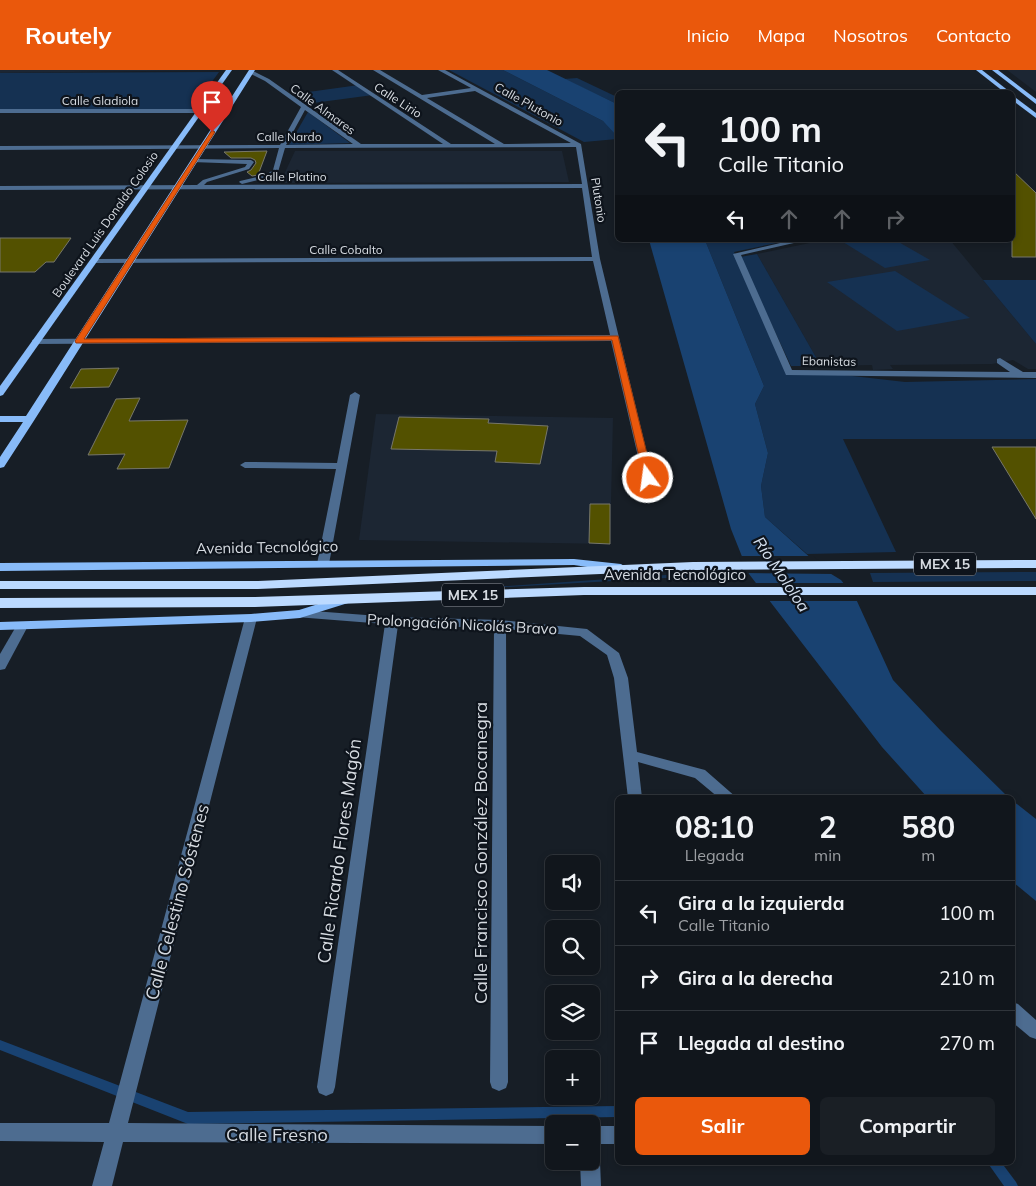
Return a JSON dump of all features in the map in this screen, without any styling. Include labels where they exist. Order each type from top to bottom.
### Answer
[{"type":"highway","name":"Avenida Tecnológico","points":[[0,586],[258,585],[693,566],[1036,564]]},
{"type":"highway","name":"Avenida Tecnológico","points":[[0,603],[255,602],[584,591],[1036,591]]},
{"type":"main road","name":"Boulevard Luis Donaldo Colosio","points":[[0,393],[229,70]]},
{"type":"main road","points":[[979,70],[1004,90]]},
{"type":"main road","points":[[995,70],[1036,102]]},
{"type":"main road","points":[[0,465],[251,71]]},
{"type":"main road","points":[[1015,99],[1036,116]]},
{"type":"main road","points":[[0,419],[30,419]]},
{"type":"main road","name":"Avenida Tecnológico","points":[[0,567],[574,562],[624,569]]},
{"type":"main road","name":"Avenida Tecnológico","points":[[0,626],[251,618],[300,614],[344,600]]},
{"type":"street","name":"Calle Lirio","points":[[335,70],[450,146]]},
{"type":"street","points":[[376,70],[502,145]]},
{"type":"street","name":"Calle Plutonio","points":[[441,70],[579,145]]},
{"type":"street","name":"Calle Almares","points":[[251,71],[267,80],[358,146]]},
{"type":"street","points":[[421,97],[477,89]]},
{"type":"street","points":[[201,185],[237,183],[268,176],[276,171],[282,147],[304,106]]},
{"type":"street","name":"Calle Gladiola","points":[[0,111],[200,111]]},
{"type":"street","name":"Calle Nardo","points":[[0,148],[579,145]]},
{"type":"street","name":"Plutonio","points":[[579,145],[596,259]]},
{"type":"street","points":[[194,161],[251,162],[247,168],[205,181],[201,185]]},
{"type":"street","name":"Calle Platino","points":[[0,188],[178,188],[201,185],[585,186]]},
{"type":"street","name":"Ebanistas","points":[[793,242],[737,254],[789,373],[1036,375]]},
{"type":"street","points":[[596,259],[648,478]]},
{"type":"street","name":"Calle Cobalto","points":[[95,261],[596,259]]},
{"type":"street","points":[[35,342],[615,338]]},
{"type":"street","points":[[1000,361],[1022,375]]},
{"type":"street","points":[[323,564],[355,395]]},
{"type":"street","points":[[245,465],[341,466]]},
{"type":"street","name":"Prolongación Nicolás Bravo","points":[[300,614],[392,621],[500,624],[583,632],[613,653],[621,678],[635,795]]},
{"type":"street","name":"Calle Celestino Sóstenes","points":[[102,1186],[251,618]]},
{"type":"street","name":"Calle Ricardo Flores Magón","points":[[326,1087],[392,621]]},
{"type":"street","name":"Calle Francisco González Bocanegra","points":[[499,1082],[500,624]]},
{"type":"street","points":[[0,666],[22,626]]},
{"type":"street","points":[[630,755],[700,774],[726,795]]},
{"type":"street","points":[[1015,1013],[1036,1031]]},
{"type":"street","name":"Calle Fresno","points":[[0,1132],[118,1125],[545,1135]]},
{"type":"street","points":[[600,1135],[615,1135]]},
{"type":"street","points":[[590,1170],[591,1186]]},
{"type":"shaded area","points":[[0,70],[220,70],[0,73]]},
{"type":"shaded area","points":[[449,70],[503,70],[603,121],[614,130],[615,139],[584,142]]},
{"type":"shaded area","points":[[1007,70],[1036,70],[1036,92]]},
{"type":"shaded area","points":[[219,72],[192,109],[0,109],[0,73]]},
{"type":"shaded area","points":[[577,78],[615,96],[615,103],[564,79]]},
{"type":"shaded area","points":[[359,85],[373,95],[313,103],[301,93]]},
{"type":"shaded area","points":[[308,112],[350,143],[289,145]]},
{"type":"shaded area","points":[[295,151],[562,151],[569,182],[280,183]]},
{"type":"shaded area","points":[[706,242],[782,242],[734,252],[789,373],[835,374],[905,382],[1036,379],[1036,439],[843,439],[896,552],[807,554],[765,517],[761,486],[768,453],[755,404],[764,386]]},
{"type":"shaded area","points":[[814,242],[952,242],[1036,344],[1036,369],[1028,369],[1013,360],[992,364],[890,365],[893,369],[873,370],[872,365],[821,366],[757,254]]},
{"type":"shaded area","points":[[843,242],[898,242],[930,260],[885,268]]},
{"type":"shaded area","points":[[757,254],[821,366],[791,366],[740,257]]},
{"type":"shaded area","points":[[895,271],[970,318],[897,331],[827,282]]},
{"type":"shaded area","points":[[983,280],[1036,280],[1036,344]]},
{"type":"shaded area","points":[[376,414],[613,418],[610,544],[359,540]]},
{"type":"shaded area","points":[[1036,572],[1036,581],[873,582],[870,573]]},
{"type":"shaded area","points":[[731,573],[732,577],[665,578],[420,592],[666,575]]},
{"type":"water","points":[[503,70],[547,70],[615,103],[615,134],[603,121]]},
{"type":"water","name":"Río Mololoa","points":[[650,242],[706,242],[764,386],[755,404],[768,453],[761,486],[765,517],[823,569],[841,580],[856,599],[893,680],[1006,795],[925,795],[882,747],[749,574],[731,529]]},
{"type":"water","points":[[1015,803],[1036,819],[1036,901],[1015,884]]},
{"type":"pier","points":[[739,556],[813,556],[836,574],[746,573]]},
{"type":"pier","points":[[753,583],[847,583],[859,601],[767,601]]},
{"type":"building","points":[[267,151],[258,175],[252,176],[247,172],[256,163],[255,160],[251,158],[231,158],[224,152]]},
{"type":"building","points":[[1015,173],[1036,193],[1036,257],[1012,257],[1012,242],[1015,242]]},
{"type":"building","points":[[0,238],[71,238],[54,262],[46,262],[35,272],[0,272]]},
{"type":"building","points":[[119,368],[109,387],[70,388],[81,369]]},
{"type":"building","points":[[140,398],[129,421],[188,420],[169,468],[117,469],[125,454],[88,455],[116,399]]},
{"type":"building","points":[[399,417],[489,419],[488,423],[548,426],[540,464],[495,462],[497,451],[391,449]]},
{"type":"building","points":[[992,447],[1036,447],[1036,519]]},
{"type":"building","points":[[590,504],[610,504],[610,544],[589,543]]},
{"type":"waterway","points":[[0,1045],[188,1118],[615,1111]]},
{"type":"waterway","points":[[995,1165],[1012,1186]]},
{"type":"route","points":[[212,132],[79,341],[615,338],[648,478]]}]
